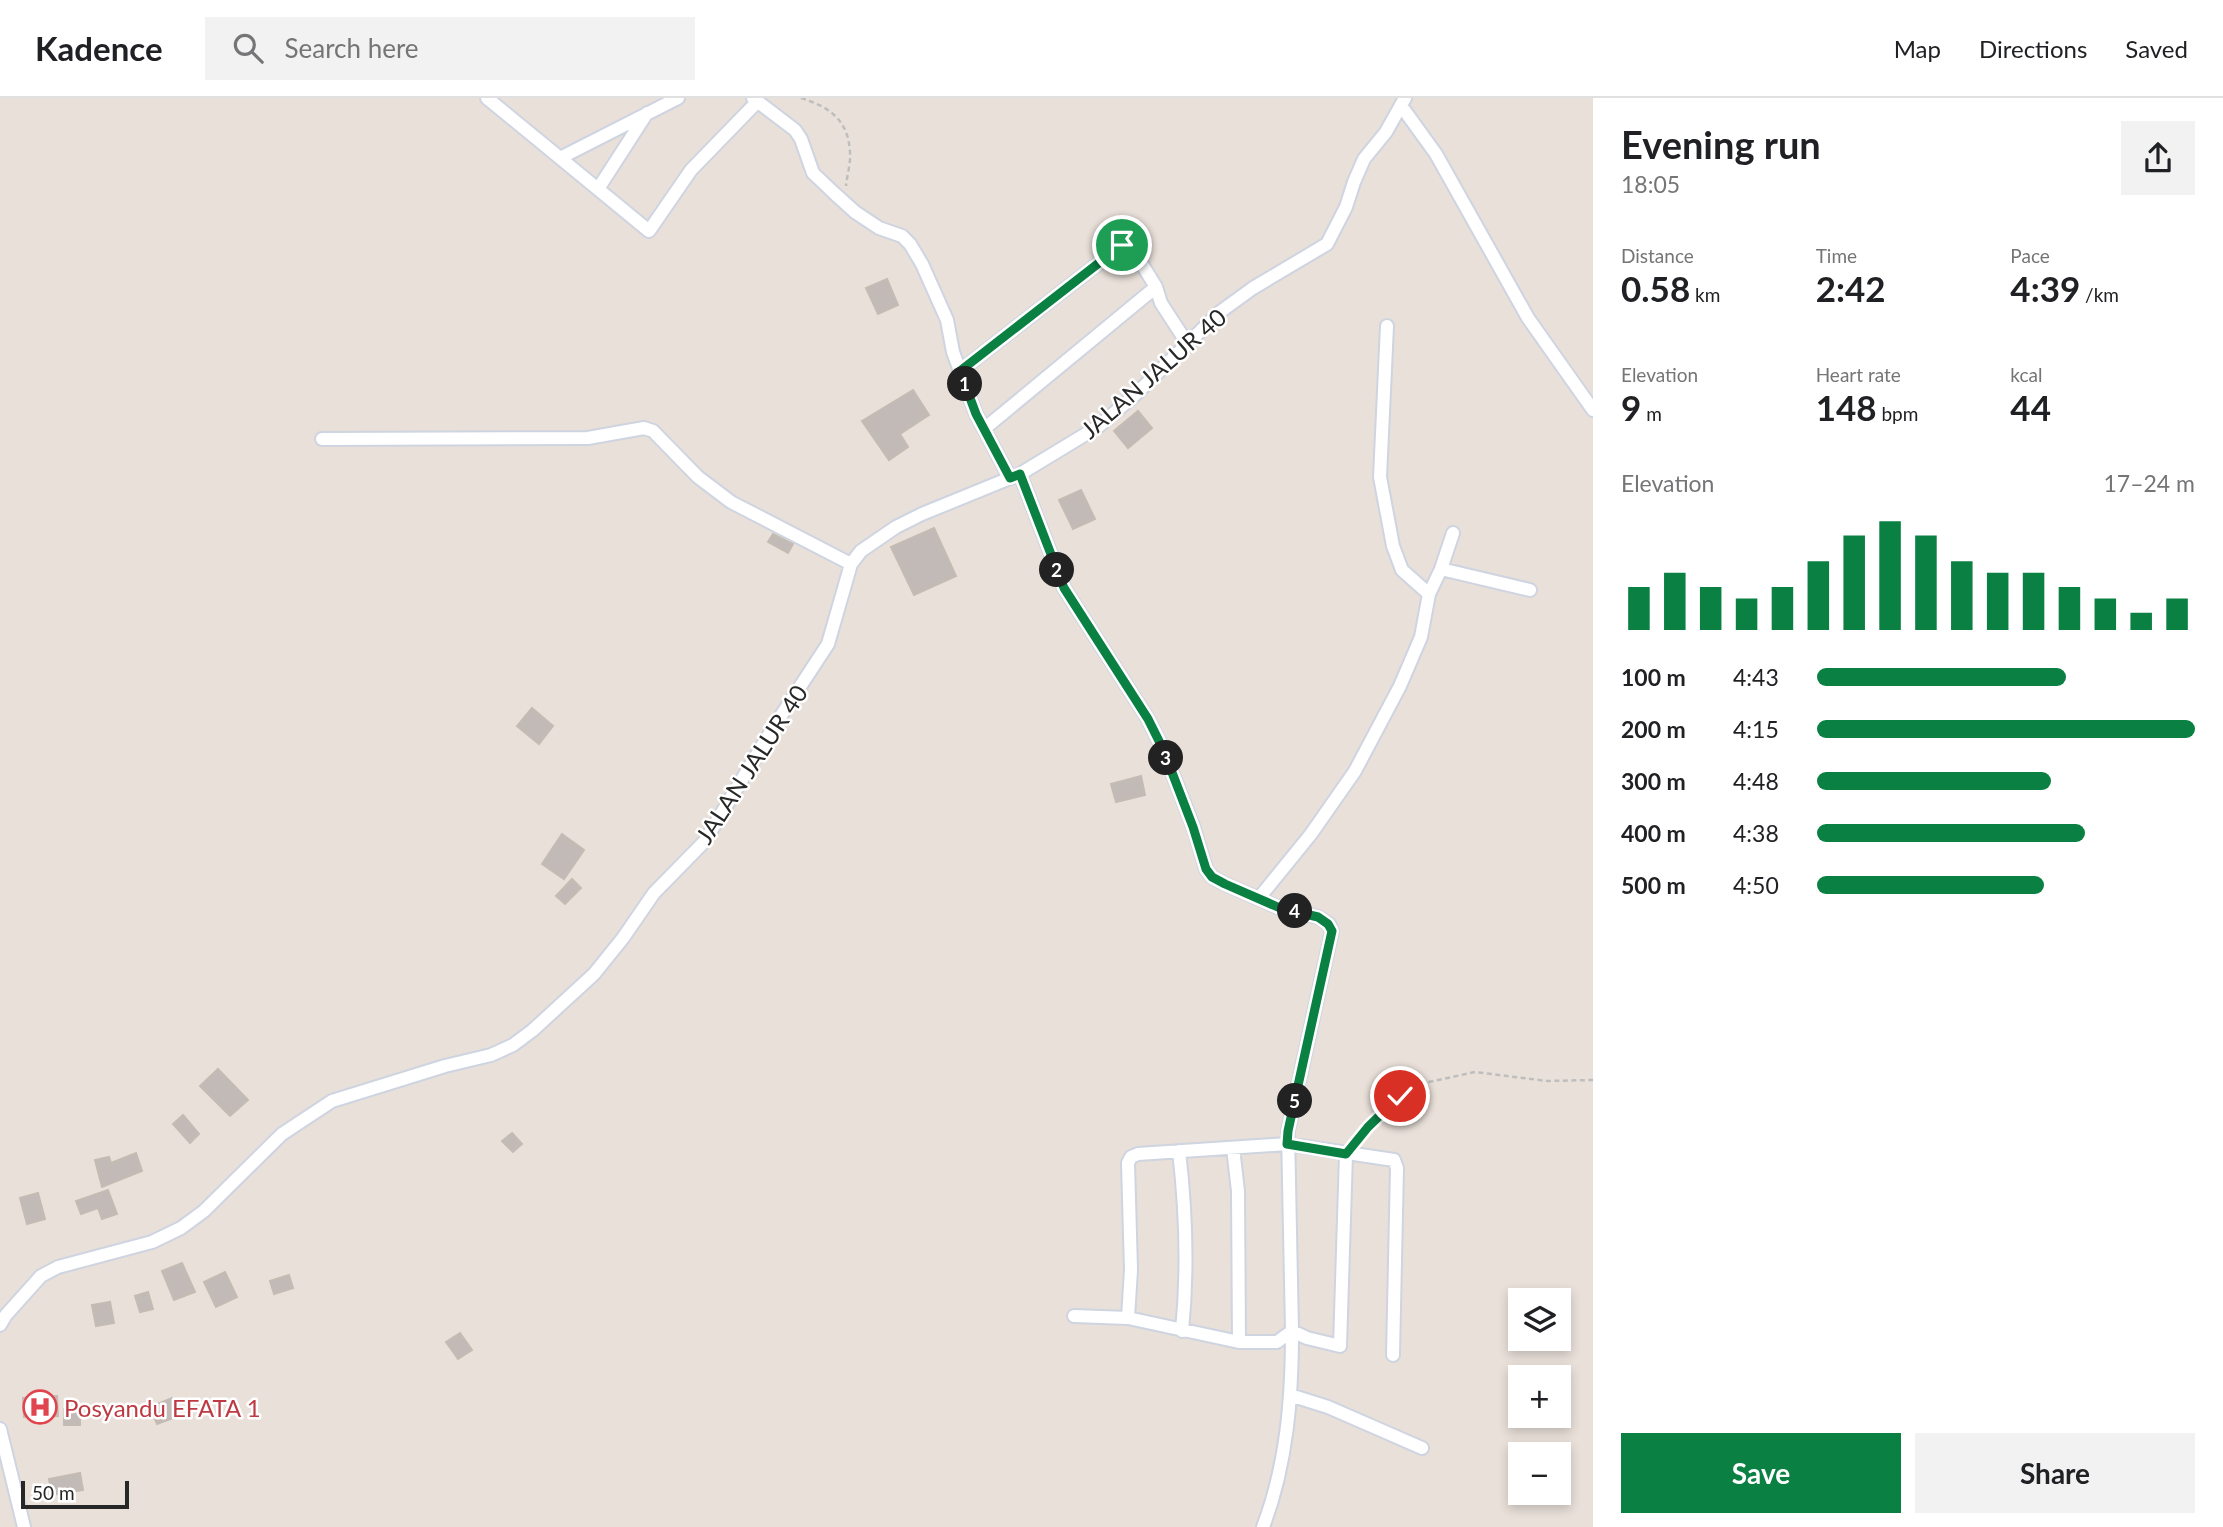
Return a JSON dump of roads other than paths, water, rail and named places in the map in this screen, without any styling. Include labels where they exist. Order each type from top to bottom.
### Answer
[{"type":"street","points":[[560,158],[678,98]]},
{"type":"street","points":[[490,99],[649,231],[691,170],[756,99],[795,130],[813,173],[855,212],[879,228],[902,236],[911,244],[947,320],[953,352],[984,429],[1015,476],[1064,588],[1148,719],[1163,749],[1206,869],[1212,877],[1280,908],[1318,917],[1328,924],[1332,931],[1288,1131],[1292,1331],[1290,1395],[1285,1451],[1263,1527]]},
{"type":"street","points":[[1403,102],[1436,154],[1528,318],[1593,410]]},
{"type":"street","name":"JALAN JALUR 40","points":[[0,1325],[41,1276],[58,1267],[152,1242],[181,1228],[204,1211],[282,1134],[332,1101],[435,1069],[491,1055],[513,1045],[533,1030],[594,974],[654,893],[705,841],[772,728],[828,644],[851,564],[872,542],[896,527],[1015,476],[1099,426],[1220,312],[1253,288],[1327,244],[1341,218],[1364,159],[1403,102]]},
{"type":"street","points":[[598,189],[647,112]]},
{"type":"street","points":[[960,371],[1122,245],[1132,248],[1156,287],[1161,303],[1187,343]]},
{"type":"street","points":[[984,429],[1156,287]]},
{"type":"street","points":[[1387,326],[1380,477],[1393,546],[1402,570],[1429,594]]},
{"type":"street","points":[[322,439],[587,438],[644,428],[653,430],[698,477],[731,502],[851,564]]},
{"type":"street","points":[[1259,898],[1311,834],[1355,771],[1401,686],[1421,637],[1429,594],[1453,533]]},
{"type":"street","points":[[1441,569],[1530,590]]},
{"type":"street","points":[[1128,1318],[1131,1270],[1128,1163],[1131,1157],[1138,1154],[1287,1144],[1394,1160],[1397,1168],[1393,1355]]},
{"type":"street","points":[[1233,1148],[1238,1191],[1239,1342]]},
{"type":"street","points":[[1180,1151],[1185,1203],[1185,1304],[1182,1331]]},
{"type":"street","points":[[1292,1331],[1307,1338],[1340,1346],[1346,1154]]},
{"type":"street","points":[[1074,1316],[1128,1318],[1239,1342],[1277,1342],[1292,1331]]},
{"type":"street","points":[[1290,1395],[1328,1407],[1422,1448]]},
{"type":"street","points":[[0,1429],[24,1527]]},
{"type":"place","name":"Posyandu EFATA 1","points":[[40,1407]]}]
